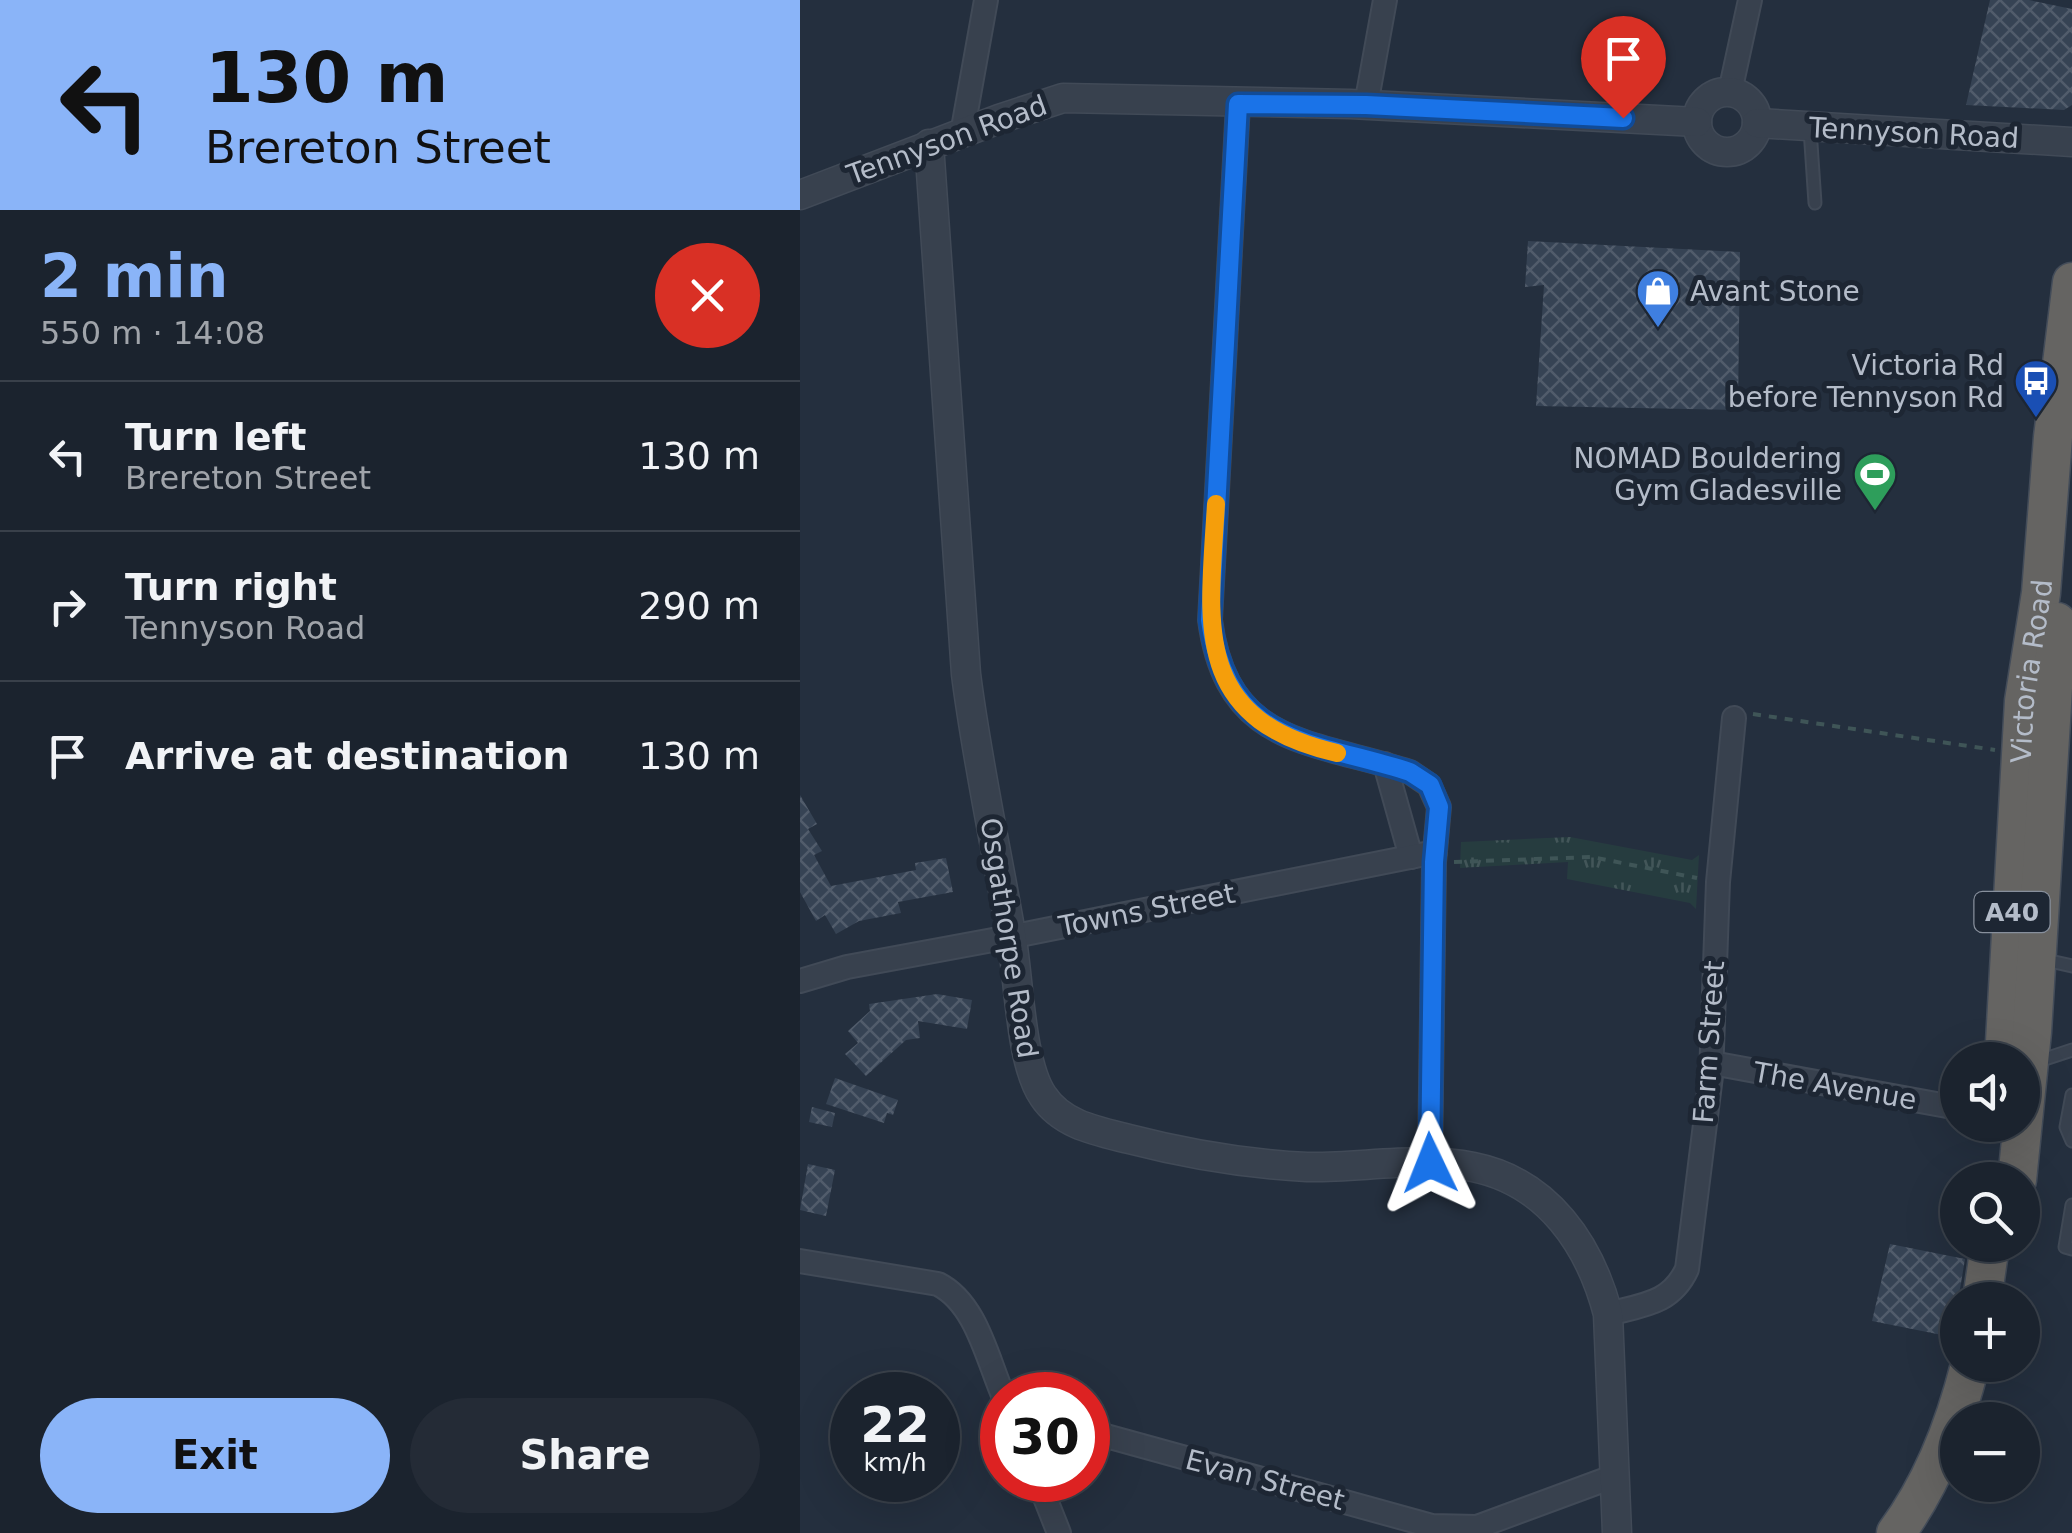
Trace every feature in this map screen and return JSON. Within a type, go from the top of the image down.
[{"type":"highway","name":"Victoria Road","points":[[2017,1042],[2024,701],[2041,594],[2053,437],[2072,282]]},
{"type":"highway","name":"Victoria Road","points":[[2024,1042],[2054,962],[2058,617],[2072,476]]},
{"type":"highway","points":[[1896,1533],[1937,1463],[1965,1382]]},
{"type":"highway","points":[[1918,1533],[1940,1493]]},
{"type":"street","points":[[962,134],[986,0]]},
{"type":"street","points":[[1366,105],[1385,0]]},
{"type":"street","points":[[1730,92],[1750,0]]},
{"type":"street","points":[[1730,92],[1744,98],[1753,108],[1757,124],[1752,140],[1733,152],[1710,148],[1701,138],[1697,122],[1702,105],[1712,96],[1730,92]]},
{"type":"street","name":"Tennyson Road","points":[[800,195],[929,144],[1063,98],[1366,105],[1697,122]]},
{"type":"street","points":[[1238,104],[1212,638],[1217,657],[1236,693],[1269,727],[1306,745],[1385,764],[1422,779],[1436,794],[1439,807],[1426,857],[1430,1163]]},
{"type":"street","name":"Tennyson Road","points":[[1757,124],[2072,142]]},
{"type":"street","name":"Osgathorpe Road","points":[[929,144],[960,622],[973,728],[1012,937],[1030,1067],[1041,1094],[1069,1120],[1087,1128],[1166,1149],[1254,1162],[1352,1167],[1430,1163],[1471,1166],[1528,1190],[1546,1203],[1579,1240],[1608,1314],[1617,1533]]},
{"type":"street","name":"Farm Street","points":[[1608,1314],[1663,1298],[1674,1291],[1687,1269],[1712,1063],[1718,882],[1734,718]]},
{"type":"street","points":[[1385,764],[1426,857]]},
{"type":"street","name":"Towns Street","points":[[800,982],[847,966],[1426,857]]},
{"type":"street","name":"The Avenue","points":[[1712,1063],[1940,1105]]},
{"type":"street","points":[[800,1261],[938,1284],[953,1292],[966,1309],[993,1372]]},
{"type":"street","name":"Evan Street","points":[[1110,1437],[1432,1526],[1477,1527],[1614,1476]]},
{"type":"street","points":[[1047,1502],[1059,1533]]},
{"type":"lane","points":[[1810,129],[1814,204]]},
{"type":"lane","points":[[2040,1057],[2072,1050]]},
{"type":"lane","points":[[2072,1095],[2066,1126],[2072,1141]]},
{"type":"lane","points":[[2072,1206],[2065,1247],[2072,1249]]},
{"type":"path","points":[[1734,718],[1756,713],[2008,752]]},
{"type":"path","points":[[1426,857],[1592,856],[1718,882]]},
{"type":"green space","points":[[1570,837],[1692,860],[1699,855],[1696,909],[1690,903],[1567,879],[1568,862],[1460,868],[1461,842]]},
{"type":"building","points":[[1990,0],[2029,0],[2072,9],[2072,105],[2064,110],[1966,105]]},
{"type":"building","points":[[1528,241],[1740,252],[1738,410],[1536,406],[1544,285],[1525,287]]},
{"type":"building","points":[[800,795],[817,824],[808,829],[822,851],[814,855],[831,886],[916,870],[915,863],[946,858],[953,892],[898,902],[901,913],[859,921],[836,934],[825,915],[816,921],[800,892]]},
{"type":"building","points":[[937,994],[972,1000],[967,1029],[918,1021],[920,1038],[906,1040],[866,1076],[845,1054],[858,1043],[848,1031],[870,1011],[869,1004]]},
{"type":"building","points":[[835,1078],[898,1100],[893,1115],[887,1113],[884,1123],[826,1104]]},
{"type":"building","points":[[812,1107],[835,1113],[832,1127],[809,1122]]},
{"type":"building","points":[[808,1164],[835,1170],[826,1216],[800,1210]]},
{"type":"building","points":[[1890,1244],[1940,1254],[1940,1262],[1964,1262],[1961,1282],[1940,1282],[1940,1335],[1872,1321]]},
{"type":"slow traffic","points":[[1216,504],[1210,620],[1217,657],[1226,678],[1245,706],[1269,727],[1306,745],[1337,753]]},
{"type":"place","name":"Avant Stone","points":[[1658,329]]},
{"type":"place","name":"Victoria Rd before Tennyson Rd","points":[[2036,419]]},
{"type":"place","name":"NOMAD Bouldering Gym Gladesville","points":[[1875,512]]},
{"type":"route","points":[[1430,1163],[1434,862],[1439,807],[1436,794],[1410,772],[1306,745],[1269,727],[1255,716],[1226,678],[1212,638],[1238,104],[1366,105],[1623,118]]}]
